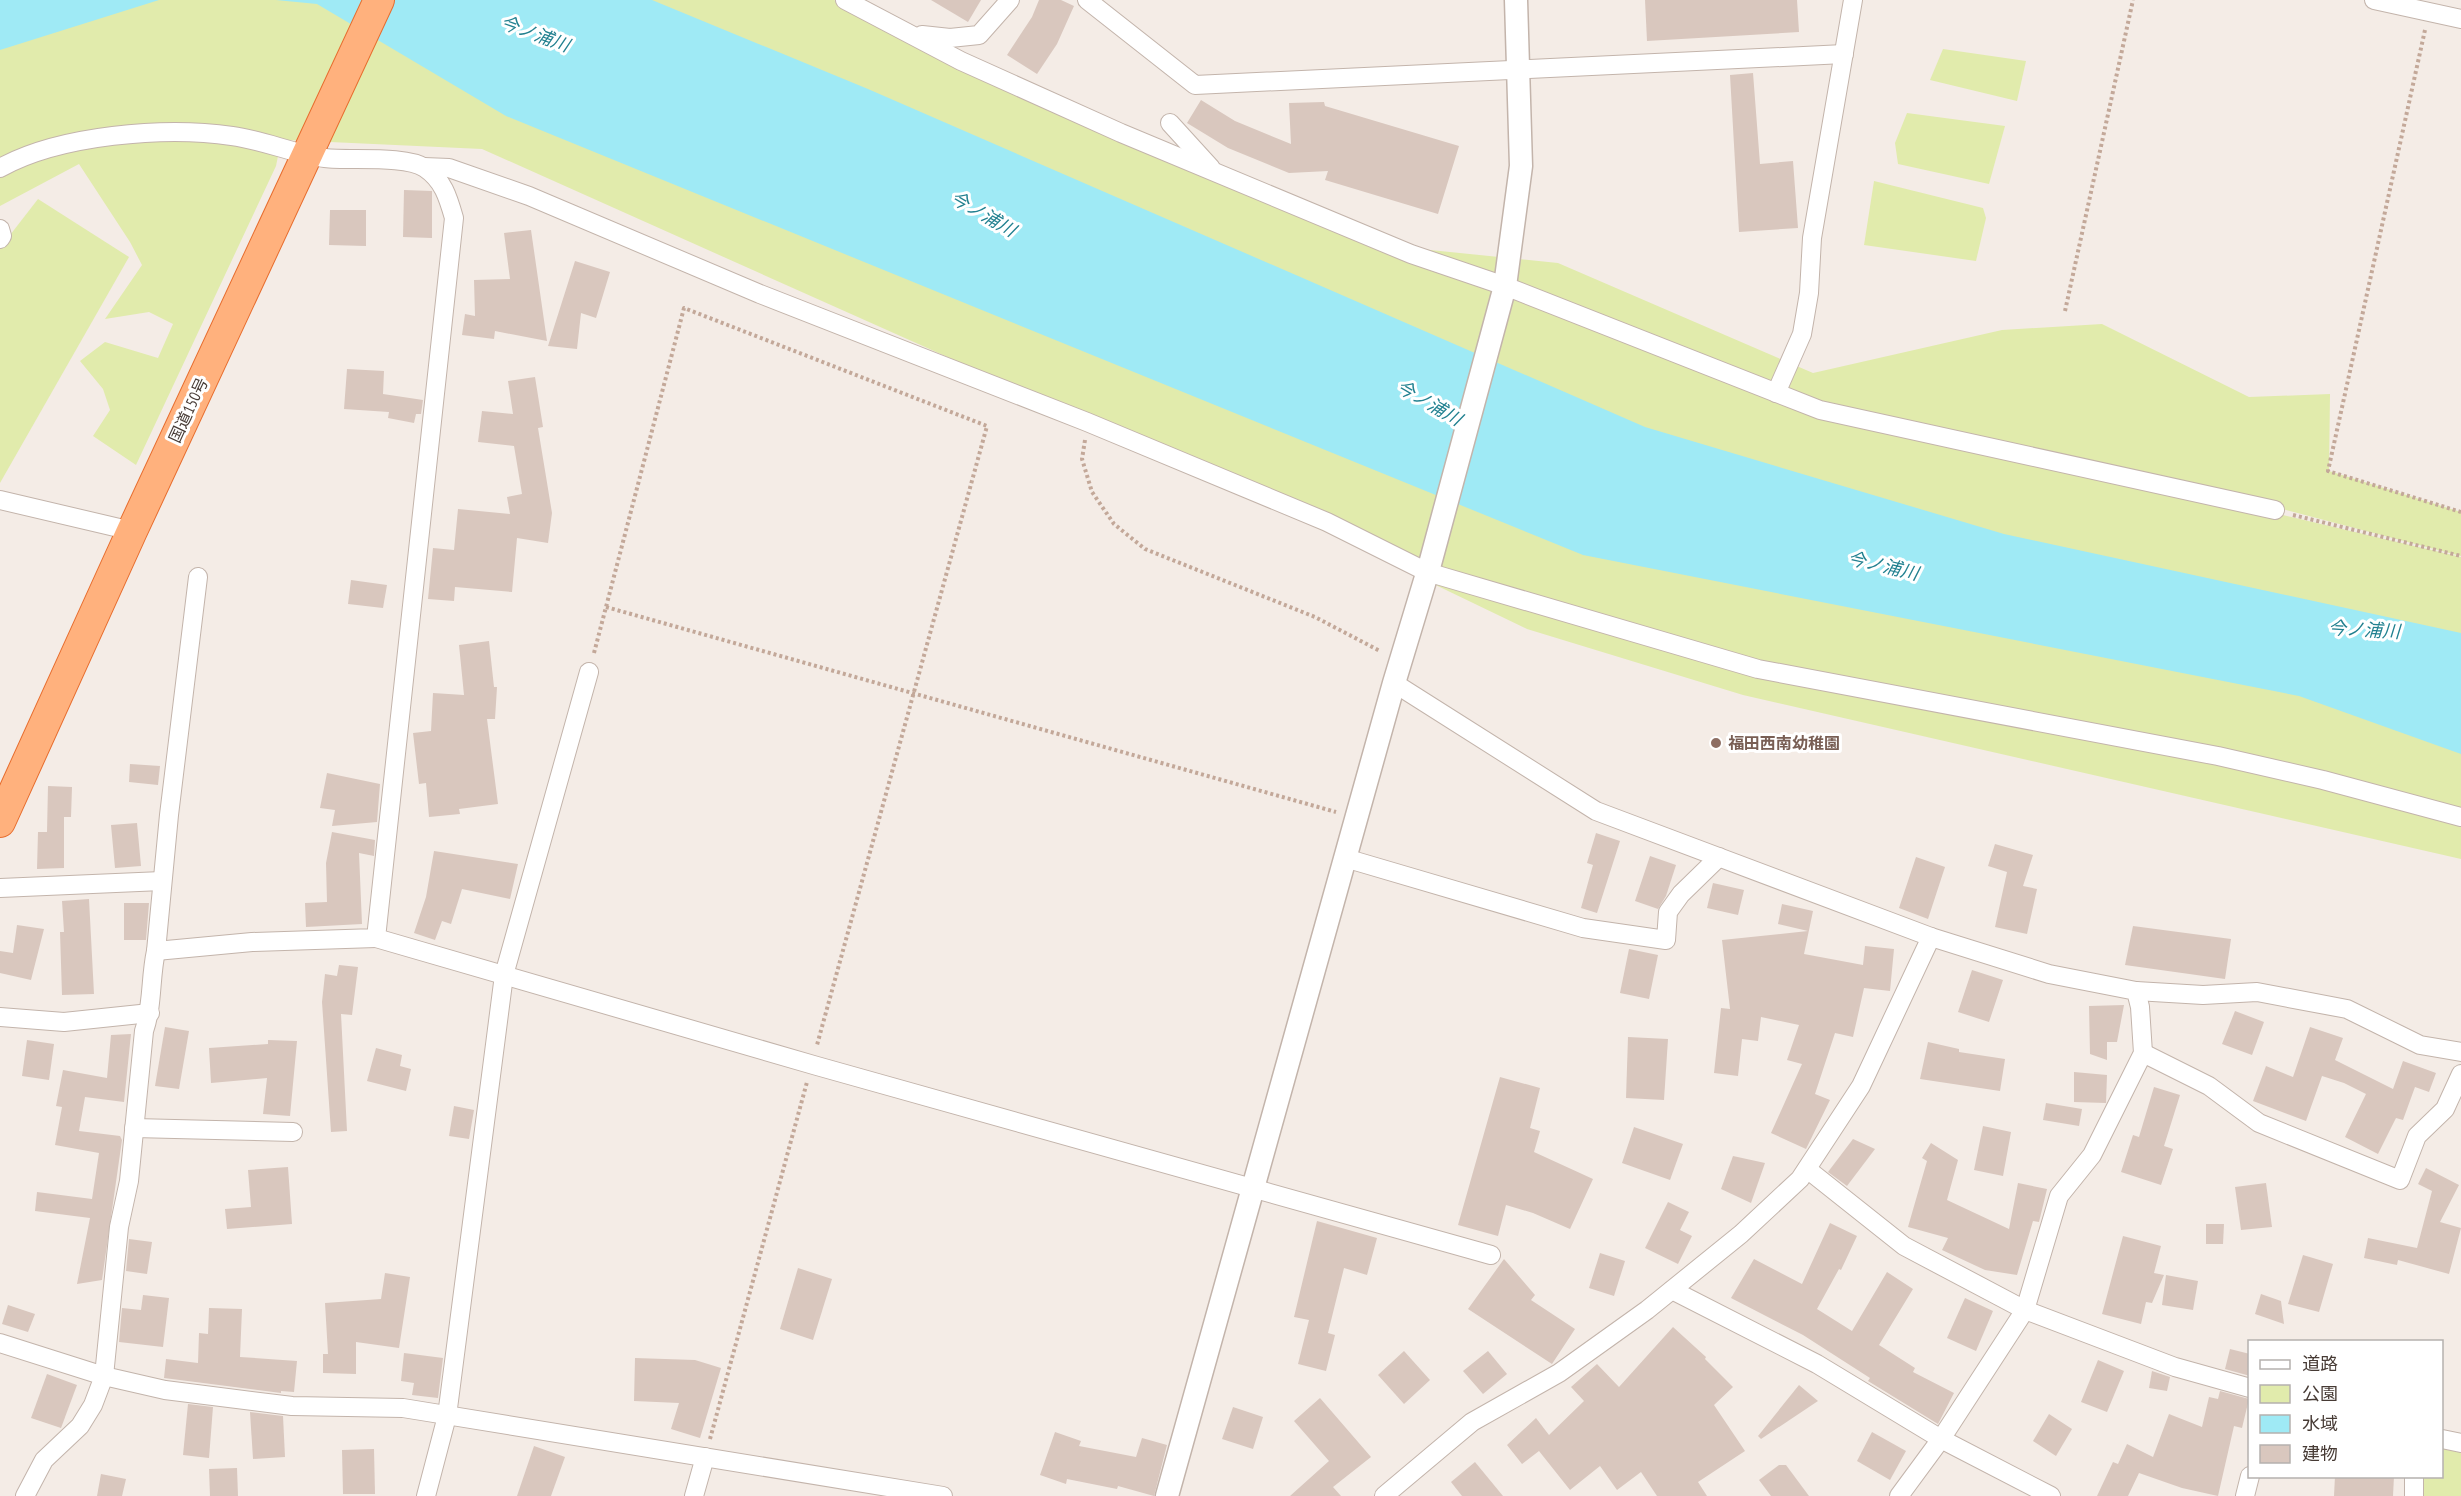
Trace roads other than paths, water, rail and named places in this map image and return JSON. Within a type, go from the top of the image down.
[{"type":"highway","name":"国道150号","points":[[0,822],[132,531],[379,0]]},
{"type":"street","points":[[845,0],[971,66],[1215,172],[1411,254],[1820,410],[2275,510]]},
{"type":"street","points":[[908,33],[950,38],[979,35],[1010,0]]},
{"type":"street","points":[[1088,0],[1195,85],[1844,54]]},
{"type":"street","points":[[1167,1496],[1356,817],[1428,568],[1504,289],[1521,166],[1520,68],[1516,0]]},
{"type":"street","points":[[1776,393],[1802,334],[1809,293],[1812,238],[1853,0]]},
{"type":"street","points":[[2374,0],[2461,19]]},
{"type":"street","points":[[1170,123],[1215,172]]},
{"type":"street","points":[[0,168],[26,154],[116,135],[155,132],[314,140],[324,158],[399,162],[424,167],[448,168],[529,196],[760,294],[1087,422],[1328,522],[1428,568],[1758,669],[2218,756],[2323,780],[2461,817]]},
{"type":"street","points":[[376,938],[454,218],[446,189],[424,167]]},
{"type":"street","points":[[0,229],[2,236],[0,239]]},
{"type":"street","points":[[0,500],[132,531]]},
{"type":"street","points":[[25,1496],[44,1460],[80,1426],[93,1405],[104,1376],[119,1227],[129,1181],[144,1031],[150,1013],[151,971],[156,951],[162,881],[198,577]]},
{"type":"street","points":[[426,1496],[447,1416],[504,975],[589,672]]},
{"type":"street","points":[[1394,683],[1596,811],[1931,937],[2049,974],[2136,991],[2203,995],[2256,992],[2348,1009],[2420,1045],[2461,1052]]},
{"type":"street","points":[[1345,858],[1583,928],[1666,940],[1668,912],[1681,894],[1719,857]]},
{"type":"street","points":[[0,888],[162,881]]},
{"type":"street","points":[[1384,1496],[1472,1422],[1559,1373],[1672,1290],[1741,1234],[1800,1179],[1861,1086],[1931,937]]},
{"type":"street","points":[[156,951],[252,942],[376,938],[812,1065],[1491,1255]]},
{"type":"street","points":[[1899,1496],[1941,1439],[2025,1310],[2059,1196],[2092,1155],[2143,1053],[2140,1007],[2136,991]]},
{"type":"street","points":[[0,1017],[64,1022],[150,1013]]},
{"type":"street","points":[[2143,1053],[2209,1086],[2259,1123],[2400,1180],[2417,1136],[2445,1109],[2461,1074]]},
{"type":"street","points":[[134,1128],[293,1132]]},
{"type":"street","points":[[1807,1169],[1904,1246],[2025,1310],[2175,1367],[2248,1387]]},
{"type":"street","points":[[1672,1290],[1817,1364],[1941,1439],[2051,1496]]},
{"type":"street","points":[[0,1343],[104,1376],[165,1390],[292,1406],[403,1408],[943,1496]]},
{"type":"street","points":[[2443,1439],[2461,1443]]},
{"type":"street","points":[[694,1496],[705,1457]]},
{"type":"street","points":[[2245,1496],[2250,1478]]},
{"type":"street","points":[[2414,1478],[2414,1496]]},
{"type":"water","points":[[0,0],[159,0],[0,50]]},
{"type":"water","name":"今ノ浦川","points":[[276,0],[652,0],[868,89],[1645,427],[2004,534],[2461,633],[2461,754],[2299,696],[1583,555],[506,116],[317,4]]},
{"type":"place","name":"福田西南幼稚園","points":[[1716,743]]}]
